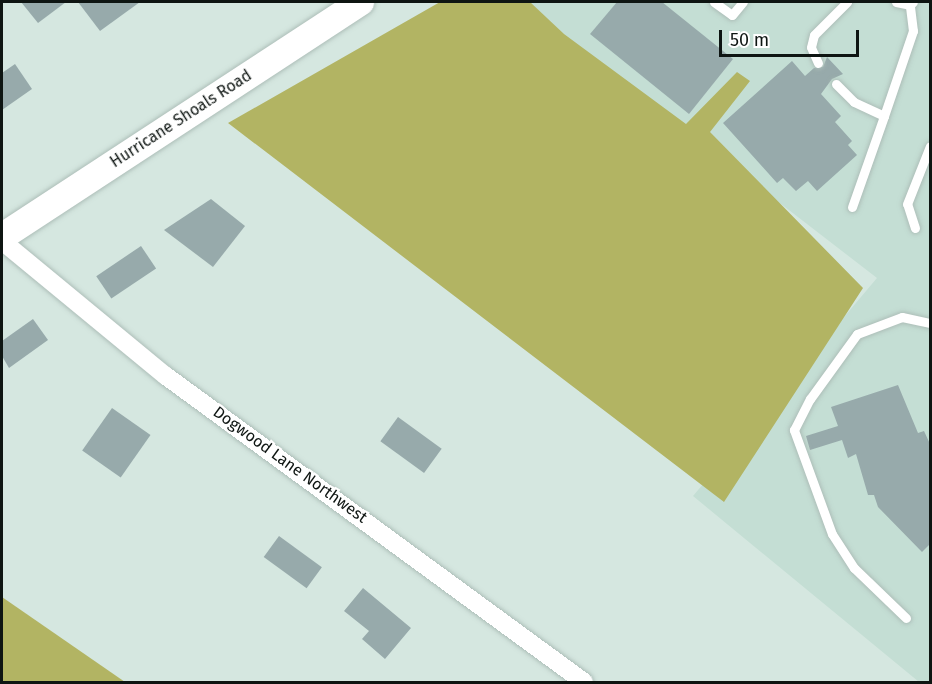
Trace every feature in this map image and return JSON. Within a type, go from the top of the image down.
[{"type":"street","name":"Hurricane Shoals Road","points":[[2,236],[360,2]]},
{"type":"street","name":"Dogwood Lane Northwest","points":[[2,241],[166,376],[584,682]]},
{"type":"lane","points":[[714,2],[732,15],[743,2]]},
{"type":"lane","points":[[818,63],[811,47],[814,35],[848,2]]},
{"type":"lane","points":[[852,207],[913,31],[911,3],[896,2]]},
{"type":"lane","points":[[836,84],[854,102],[884,116]]},
{"type":"lane","points":[[915,228],[907,204],[930,146]]},
{"type":"lane","points":[[906,618],[854,568],[832,534],[794,430],[810,399],[857,334],[902,317],[930,323]]},
{"type":"shaded area","points":[[519,2],[930,2],[930,682],[919,682],[693,496],[877,278]]},
{"type":"green space","points":[[440,2],[530,2],[564,34],[686,124],[737,72],[750,81],[710,132],[863,288],[724,502],[228,123]]},
{"type":"green space","points":[[2,597],[125,682],[2,682]]},
{"type":"building","points":[[21,2],[66,2],[38,23]]},
{"type":"building","points":[[78,2],[140,2],[100,31]]},
{"type":"building","points":[[617,2],[662,2],[733,59],[689,114],[590,34]]},
{"type":"building","points":[[827,57],[843,74],[832,79],[821,94],[841,116],[835,122],[852,141],[848,145],[857,155],[817,191],[808,181],[796,191],[783,178],[777,183],[723,123],[792,61],[805,76],[814,68],[823,67]]},
{"type":"building","points":[[15,64],[32,89],[2,110],[2,73]]},
{"type":"building","points":[[211,199],[245,226],[213,267],[164,230]]},
{"type":"building","points":[[141,246],[156,268],[111,299],[96,276]]},
{"type":"building","points":[[33,319],[48,340],[9,368],[2,356],[2,341]]},
{"type":"building","points":[[898,385],[918,433],[924,431],[930,444],[930,544],[922,552],[878,507],[874,495],[868,495],[856,454],[848,458],[842,440],[810,450],[806,436],[838,426],[831,407]]},
{"type":"building","points":[[112,408],[151,435],[121,478],[82,451]]},
{"type":"building","points":[[398,417],[442,449],[424,473],[380,441]]},
{"type":"building","points":[[279,536],[322,567],[307,588],[264,557]]},
{"type":"building","points":[[363,588],[411,628],[385,659],[362,639],[369,631],[344,611]]}]
